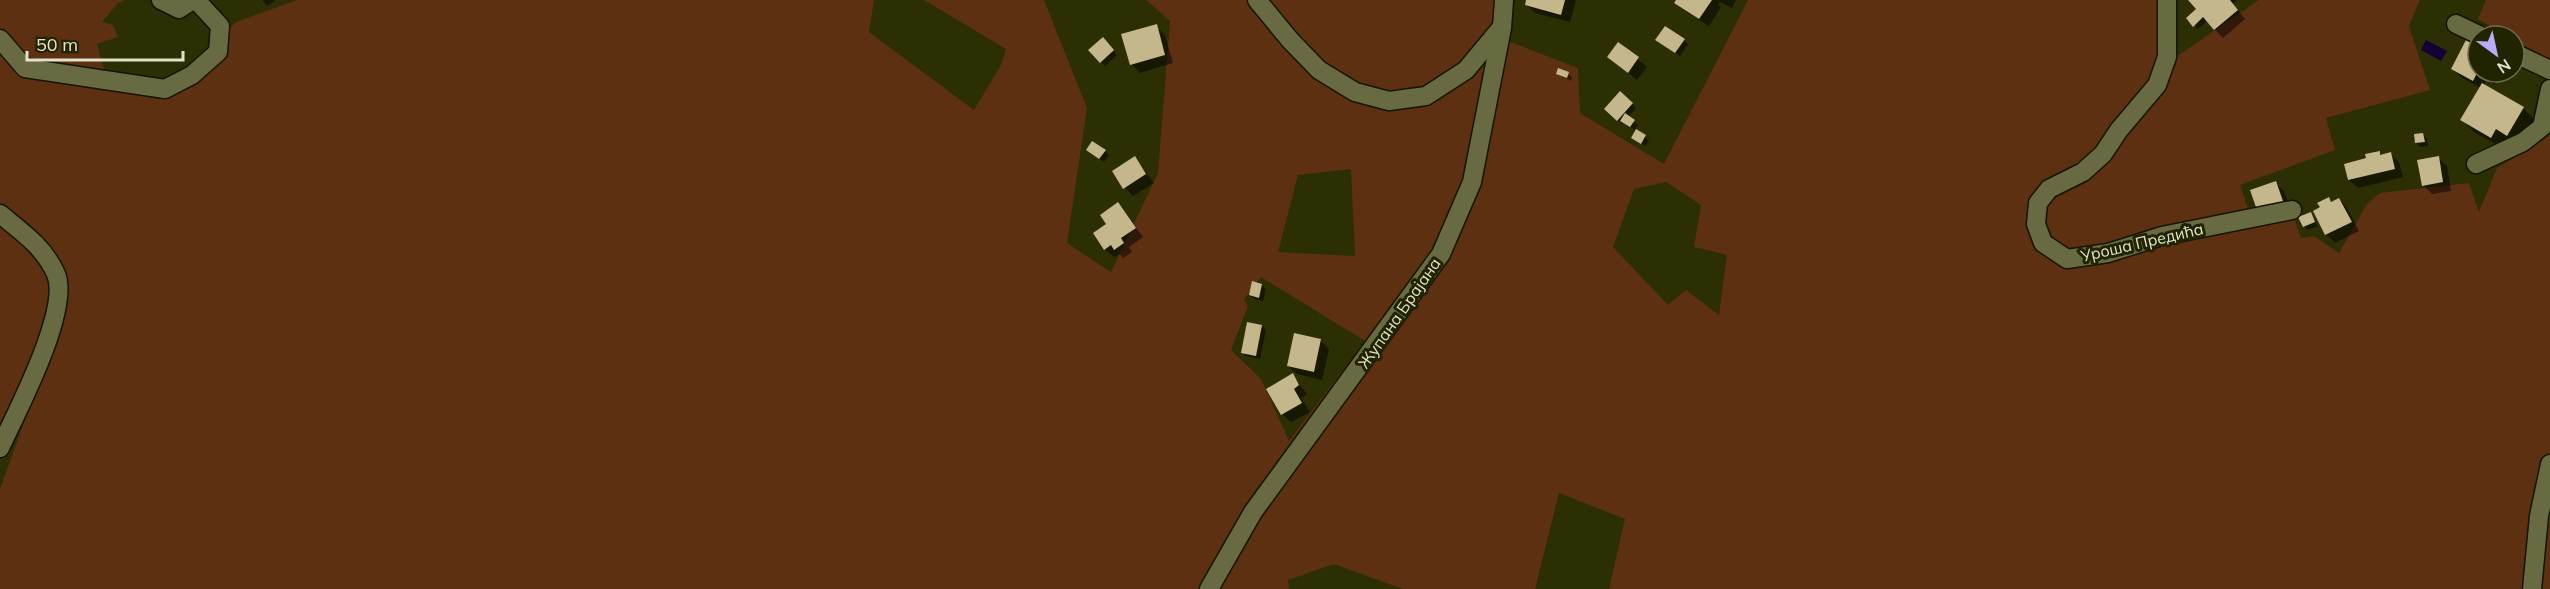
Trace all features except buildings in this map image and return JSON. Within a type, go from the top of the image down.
[{"type":"street","points":[[0,39],[25,68],[165,89],[192,75],[218,52],[220,26],[195,0],[179,9],[161,0]]},
{"type":"street","points":[[1257,0],[1290,40],[1319,70],[1355,92],[1389,101],[1426,96],[1466,70],[1502,28]]},
{"type":"street","name":"Жупана Брајана","points":[[1209,589],[1253,512],[1441,254],[1472,182],[1502,28],[1504,0]]},
{"type":"street","name":"Уроша Предића","points":[[2168,0],[2168,57],[2157,85],[2103,154],[2084,172],[2049,189],[2038,203],[2036,224],[2043,243],[2067,259],[2108,253],[2162,236],[2292,210]]},
{"type":"street","points":[[2456,24],[2466,29]]},
{"type":"street","points":[[2526,58],[2550,70]]},
{"type":"street","points":[[2476,164],[2523,142],[2542,127],[2550,89]]},
{"type":"street","points":[[0,214],[41,248],[57,277],[57,310],[43,356],[0,448]]},
{"type":"street","points":[[2532,589],[2539,516],[2550,464]]},
{"type":"shaded area","points":[[0,0],[125,0],[118,3],[102,22],[113,25],[118,37],[97,44],[104,70],[159,98],[236,22],[297,0],[874,0],[869,32],[974,110],[1001,65],[1006,49],[924,0],[1044,0],[1087,108],[1067,243],[1111,272],[1158,173],[1170,21],[1146,0],[1505,0],[1510,42],[1578,68],[1580,113],[1664,164],[1748,0],[2163,0],[2173,59],[2259,0],[2420,0],[2409,26],[2430,90],[2326,118],[2335,150],[2240,185],[2249,212],[2294,218],[2301,238],[2314,236],[2339,253],[2367,204],[2380,193],[2469,183],[2479,212],[2497,168],[2545,139],[2550,126],[2550,589],[1609,589],[1625,519],[1559,493],[1535,589],[1403,589],[1334,564],[1288,580],[1289,589],[0,589],[0,489],[52,345],[0,433]],"holes":[[[1351,169],[1355,256],[1278,252],[1298,175]],[[1666,182],[1701,205],[1694,247],[1727,255],[1719,315],[1686,290],[1668,305],[1613,247],[1634,189]],[[1261,277],[1365,341],[1289,441],[1261,379],[1231,350],[1248,306],[1244,299]]]},
{"type":"shaded area","points":[[2486,0],[2550,0],[2550,61],[2526,47],[2526,24],[2487,24],[2478,19]]},
{"type":"shaded area","points":[[2426,40],[2447,51],[2441,61],[2421,50]]}]
